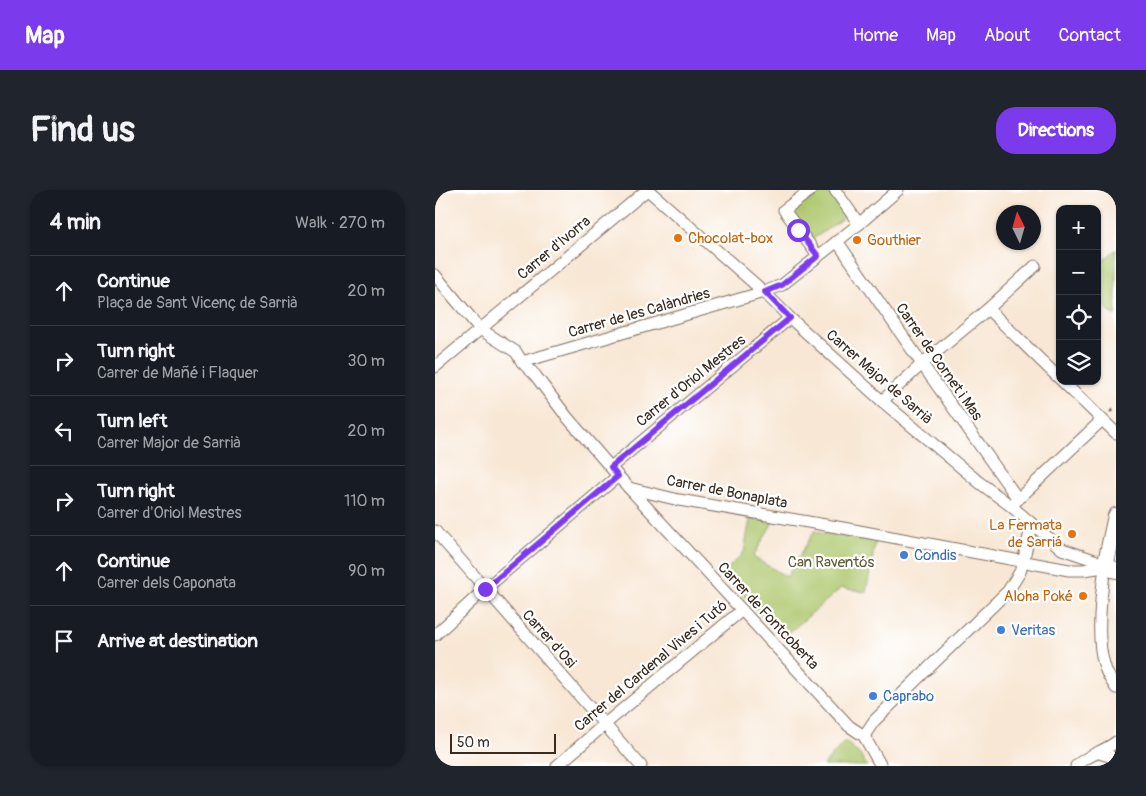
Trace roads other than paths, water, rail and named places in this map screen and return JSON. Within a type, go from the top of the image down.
[{"type":"street","name":"Carrer Major de Sarrià","points":[[647,190],[765,292],[790,318],[882,401],[980,483],[1014,502],[1032,524],[1062,549],[1094,560],[1110,568]]},
{"type":"street","name":"Carrer d'Ivorra","points":[[435,366],[647,190]]},
{"type":"street","points":[[835,190],[859,224]]},
{"type":"street","name":"Carrer de les Calàndries","points":[[522,362],[765,292],[782,285],[859,224],[898,190]]},
{"type":"street","points":[[807,191],[784,210],[818,256]]},
{"type":"street","name":"Carrer de Cornet i Mas","points":[[837,241],[988,457],[1014,502]]},
{"type":"street","points":[[882,401],[1035,266]]},
{"type":"street","points":[[435,275],[480,328],[516,352],[567,417],[629,488]]},
{"type":"street","points":[[988,309],[1056,375]]},
{"type":"street","name":"Carrer d'Oriol Mestres","points":[[435,635],[614,471],[790,318]]},
{"type":"street","points":[[1066,385],[1116,433]]},
{"type":"street","points":[[1014,502],[1102,420]]},
{"type":"street","name":"Carrer de Bonaplata","points":[[629,488],[679,500],[1069,570],[1110,568]]},
{"type":"street","name":"Carrer de Fontcoberta","points":[[629,488],[849,726],[864,736],[881,766]]},
{"type":"street","points":[[1116,516],[1110,568],[1102,591],[1101,646],[1104,665],[1116,688]]},
{"type":"street","points":[[864,736],[874,720],[1008,591],[1017,578],[1023,562],[1032,524]]},
{"type":"street","name":"Carrer d'Osi","points":[[435,531],[641,766]]},
{"type":"street","name":"Carrer del Cardenal Vives i Tutó","points":[[557,766],[743,610]]},
{"type":"street","points":[[1076,766],[1087,757],[1099,753],[1116,742]]},
{"type":"street","points":[[1099,753],[1116,758]]},
{"type":"place","name":"Chocolat-box","points":[[678,238]]},
{"type":"place","name":"Gouthier","points":[[857,240]]},
{"type":"place","name":"La Fermata de Sarriá","points":[[1072,534]]},
{"type":"place","name":"Condis","points":[[904,555]]},
{"type":"place","name":"Aloha Poké","points":[[1083,596]]},
{"type":"place","name":"Veritas","points":[[1001,630]]},
{"type":"place","name":"Caprabo","points":[[873,696]]},
{"type":"park label","name":"Can Raventós","points":[[831,562]]}]
